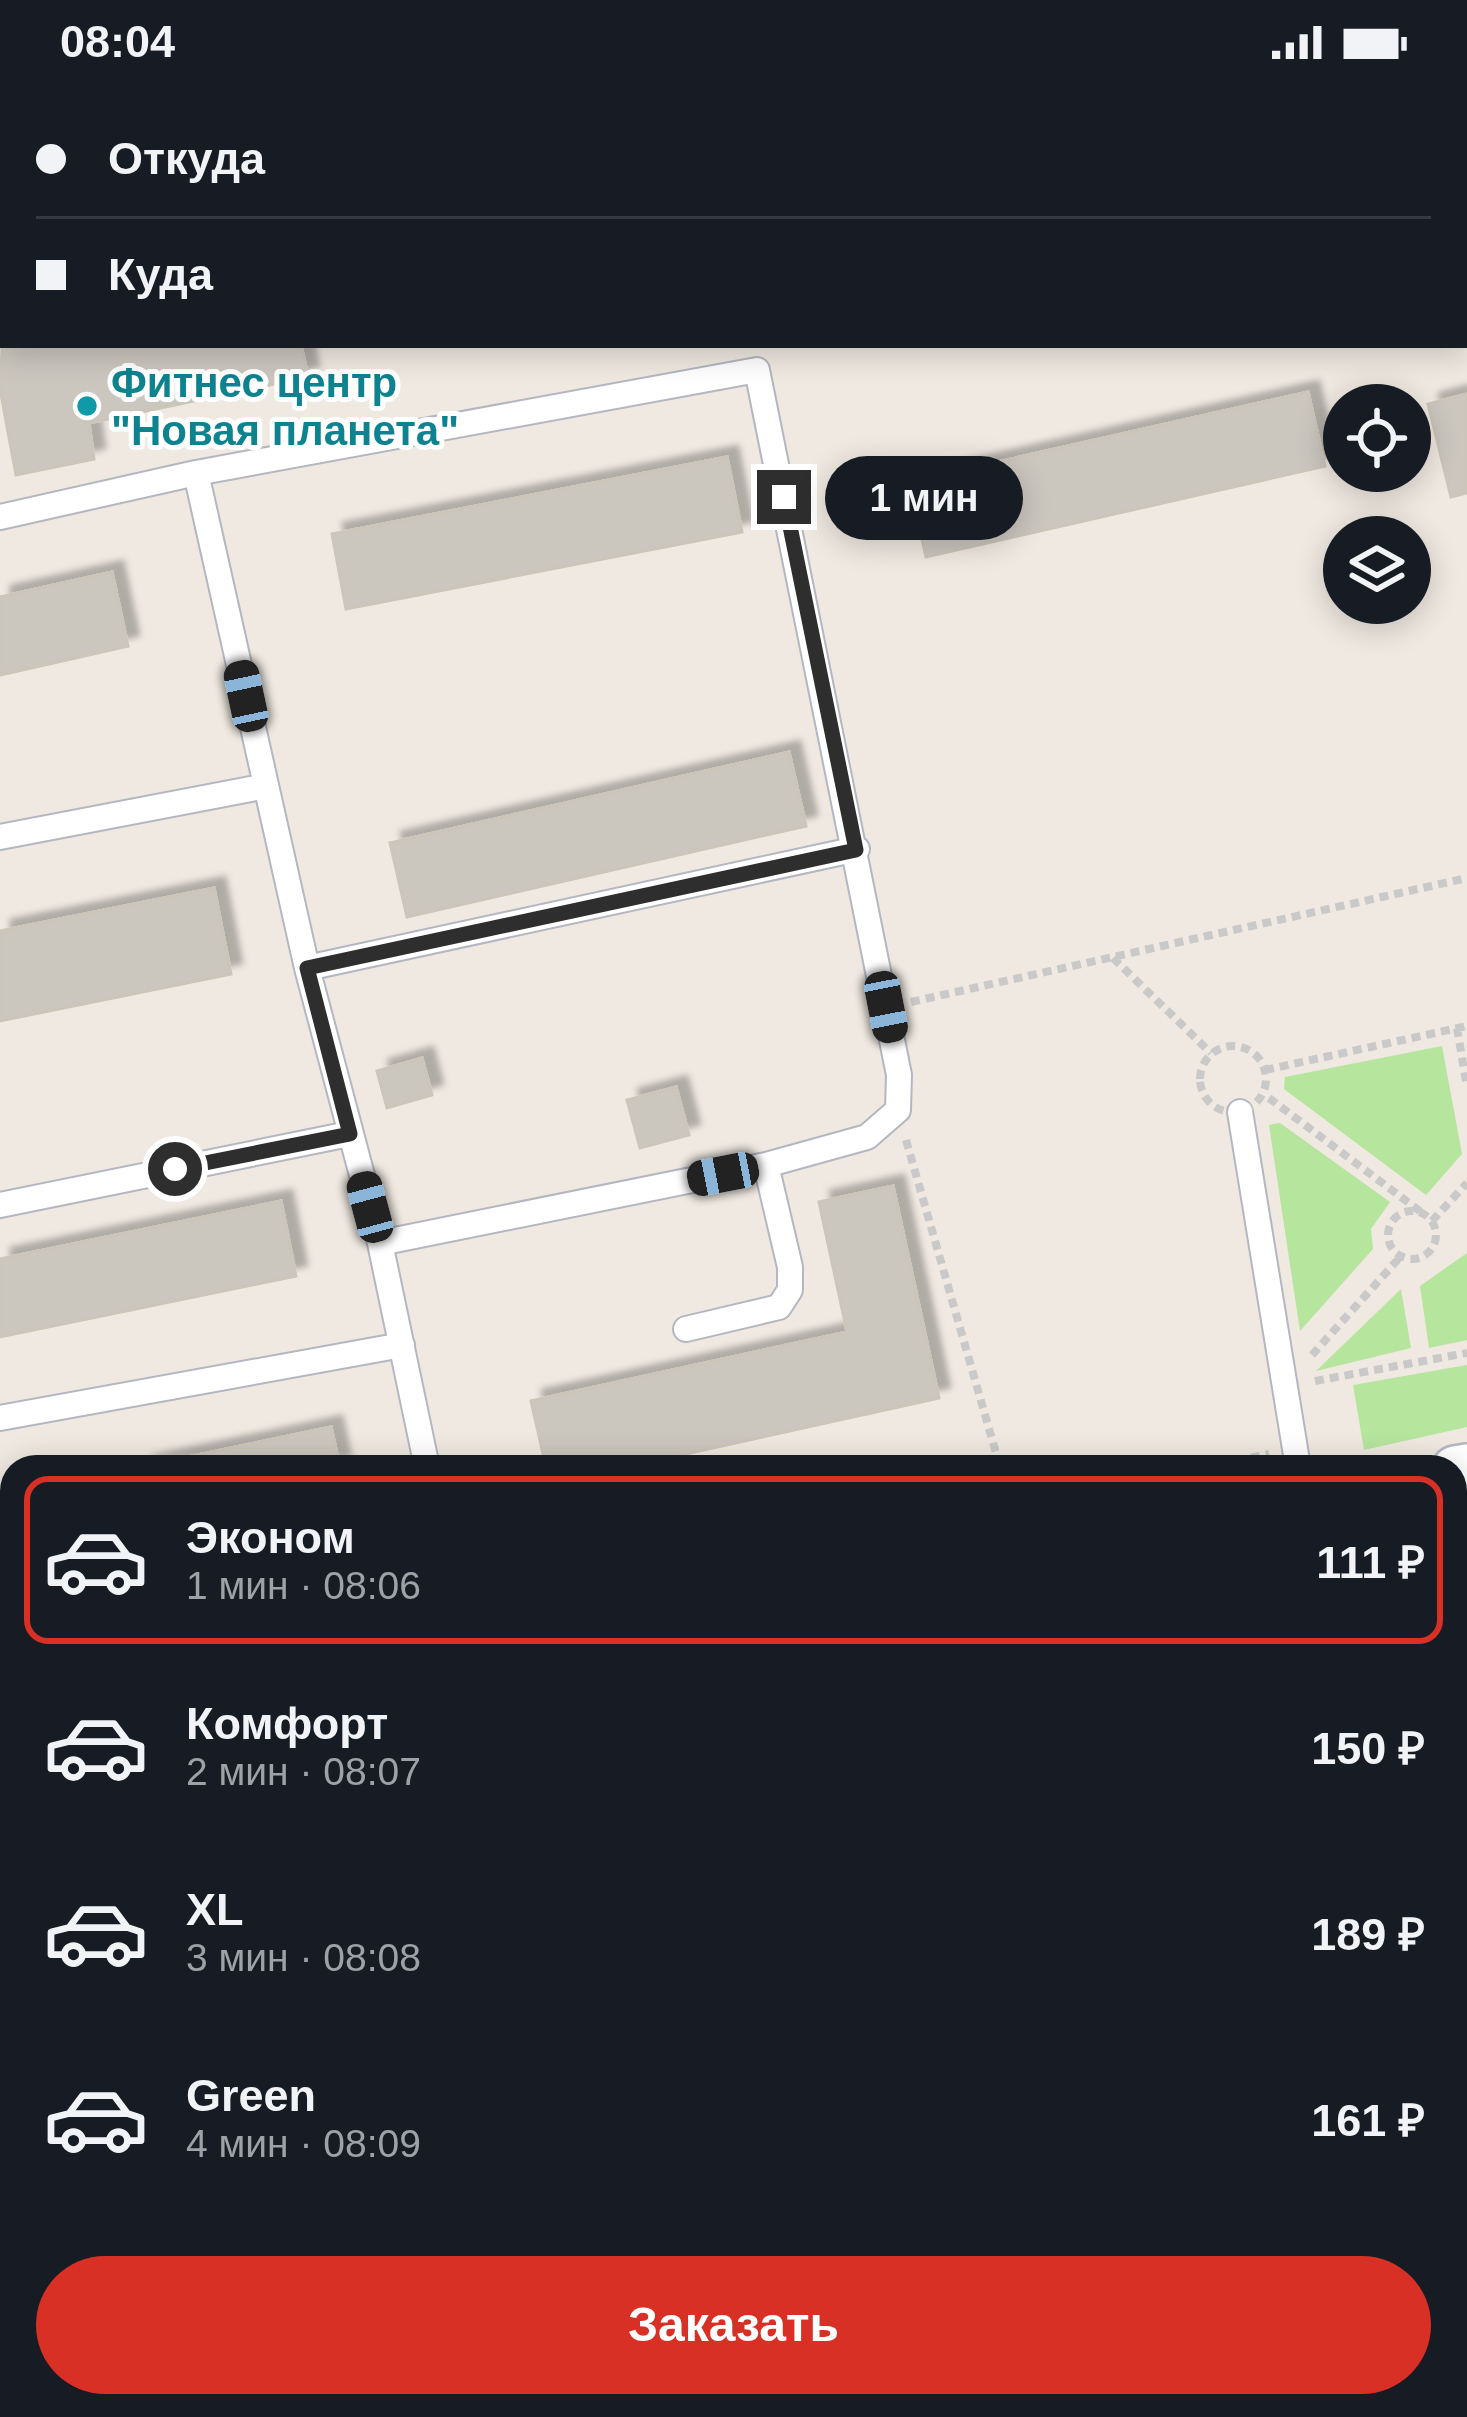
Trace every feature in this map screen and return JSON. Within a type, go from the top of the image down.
[{"type":"lane","points":[[0,517],[754,358],[856,850],[899,1075],[898,1110],[867,1137],[766,1165],[380,1243]]},
{"type":"lane","points":[[196,473],[307,968],[380,1243],[425,1455]]},
{"type":"lane","points":[[0,837],[266,786]]},
{"type":"lane","points":[[307,968],[856,850]]},
{"type":"lane","points":[[1240,1112],[1295,1455]]},
{"type":"lane","points":[[0,1204],[350,1134]]},
{"type":"lane","points":[[686,1329],[779,1307],[790,1290],[790,1268],[766,1165]]},
{"type":"lane","points":[[0,1418],[402,1345]]},
{"type":"path","points":[[886,1007],[1467,878]]},
{"type":"path","points":[[1113,957],[1211,1054]]},
{"type":"path","points":[[1265,1070],[1462,1027],[1467,1087]]},
{"type":"path","points":[[1263,1094],[1421,1212],[1432,1221],[1436,1237],[1431,1251],[1417,1259],[1401,1256],[1388,1237],[1392,1221],[1405,1212],[1421,1212]]},
{"type":"path","points":[[898,1110],[997,1455]]},
{"type":"path","points":[[1432,1221],[1467,1183]]},
{"type":"path","points":[[1282,1388],[1401,1256]]},
{"type":"path","points":[[1282,1388],[1467,1353]]},
{"type":"green space","points":[[1442,1046],[1462,1154],[1426,1195],[1284,1089],[1285,1077]]},
{"type":"green space","points":[[1280,1123],[1390,1202],[1371,1229],[1373,1249],[1300,1331],[1269,1125]]},
{"type":"green space","points":[[1467,1253],[1467,1340],[1429,1348],[1420,1286]]},
{"type":"green space","points":[[1401,1289],[1411,1348],[1316,1371]]},
{"type":"green space","points":[[1467,1365],[1467,1427],[1364,1450],[1353,1385]]},
{"type":"building","name":"Фитнес центр \"Новая планета\"","points":[[2,348],[302,348],[308,377],[89,423],[94,459],[16,475],[0,389]]},
{"type":"building","points":[[1308,392],[1323,457],[1323,466],[926,557],[909,482]]},
{"type":"building","points":[[1467,394],[1467,493],[1451,497],[1431,403]]},
{"type":"building","points":[[727,457],[742,532],[346,609],[332,534]]},
{"type":"building","points":[[112,572],[128,646],[0,675],[0,597]]},
{"type":"building","points":[[789,752],[806,826],[407,917],[390,843]]},
{"type":"building","points":[[214,888],[231,974],[0,1021],[0,931]]},
{"type":"building","points":[[422,1058],[432,1095],[387,1108],[377,1071]]},
{"type":"building","points":[[676,1087],[689,1135],[640,1148],[627,1100]]},
{"type":"building","points":[[893,1186],[939,1398],[681,1455],[543,1455],[531,1401],[847,1332],[819,1202]]},
{"type":"building","points":[[281,1201],[296,1276],[0,1337],[0,1259]]},
{"type":"building","points":[[331,1427],[337,1455],[198,1455]]},
{"type":"place","name":"Фитнес центр \"Новая планета\"","points":[[87,406]]},
{"type":"route","points":[[175,1169],[350,1134],[307,968],[856,850],[784,497]]}]
